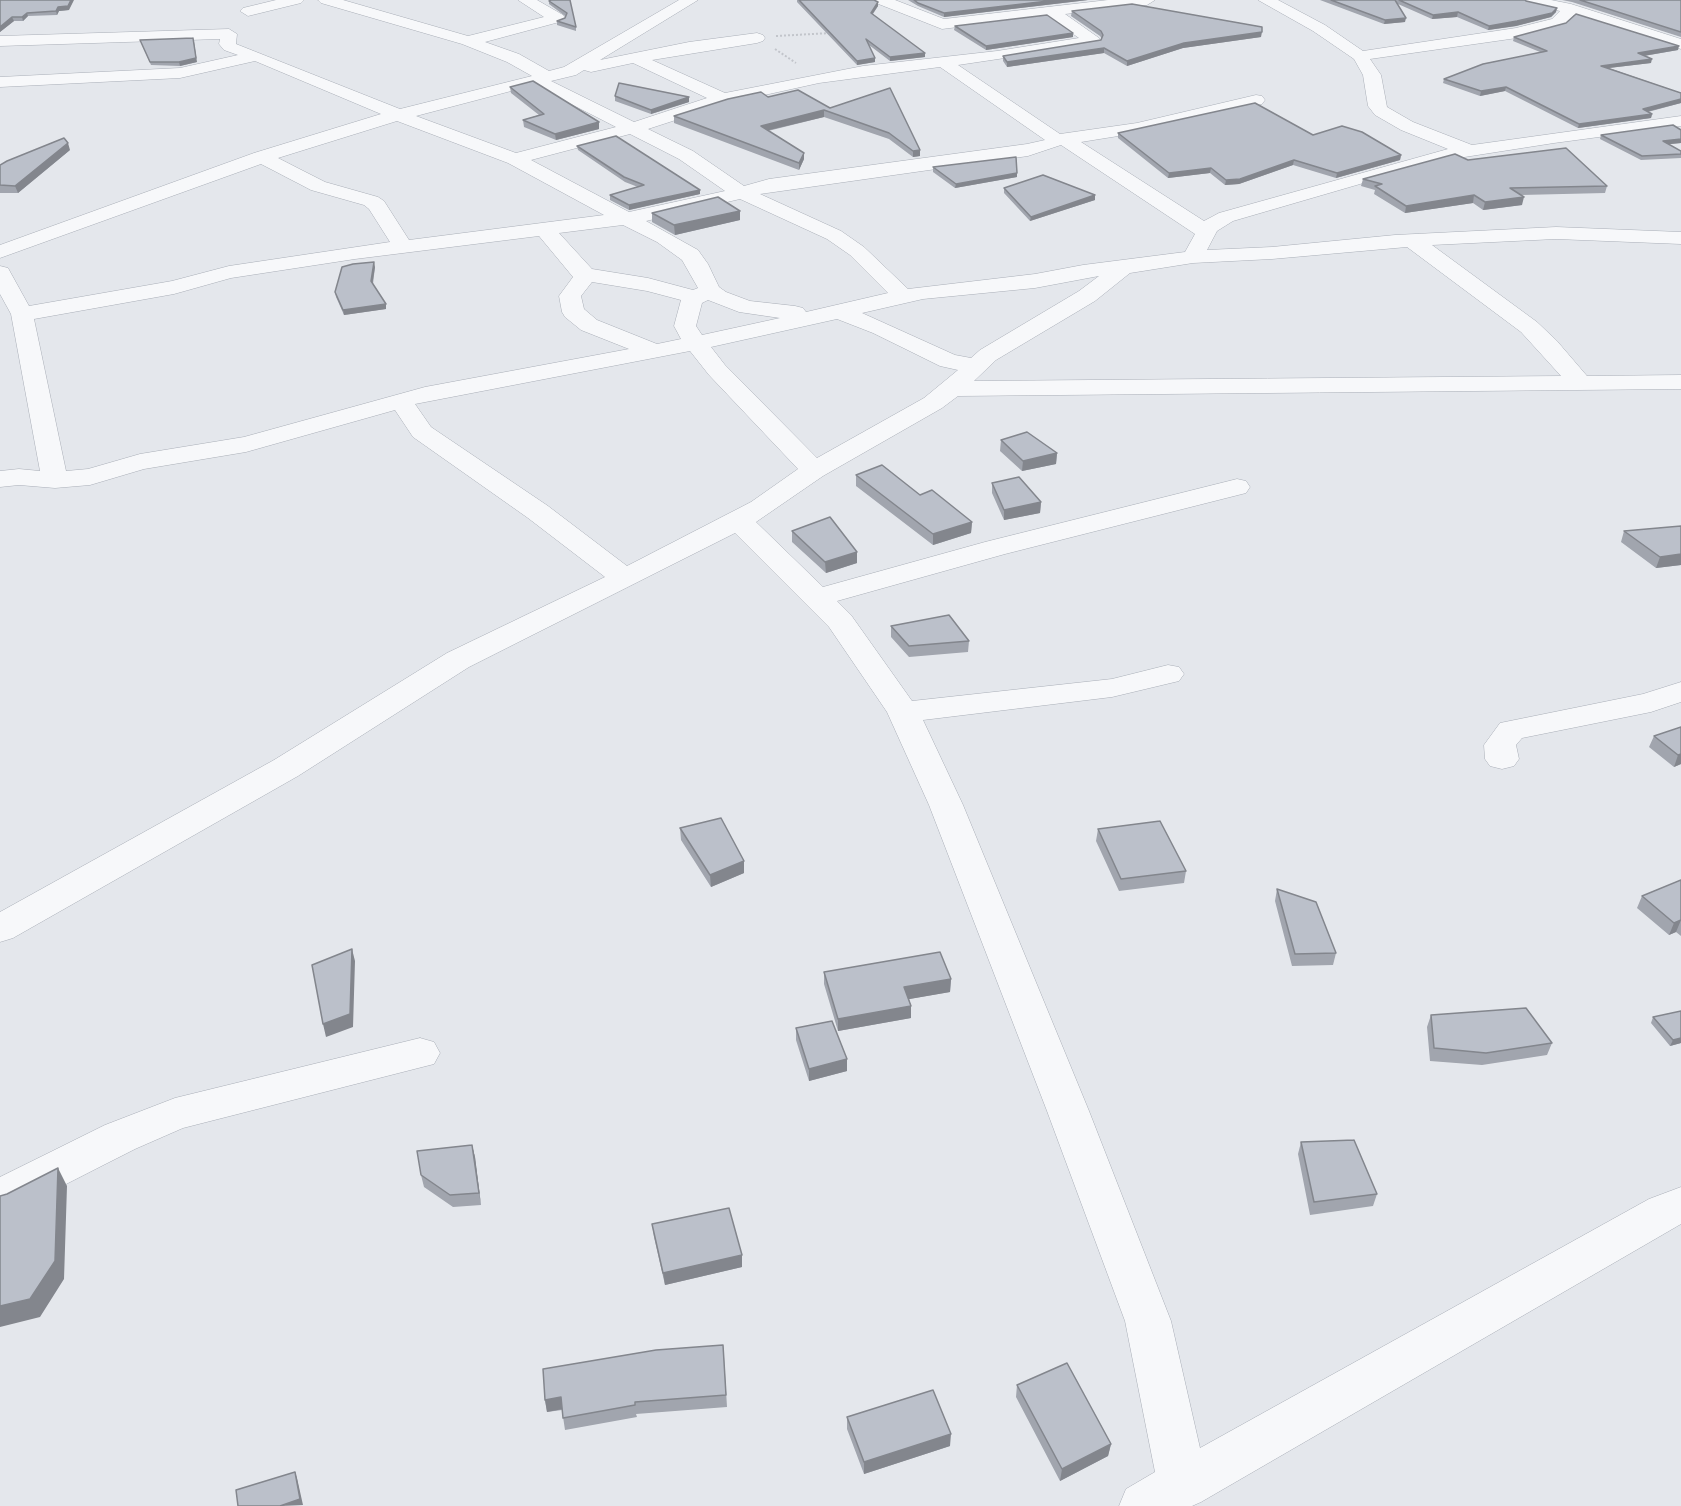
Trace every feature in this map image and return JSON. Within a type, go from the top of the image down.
[{"type":"street","points":[[296,0],[250,5],[229,34],[226,44],[398,115],[515,159],[664,238],[690,255],[697,264],[703,294]]},
{"type":"street","points":[[326,0],[468,41],[513,58],[541,79],[686,155],[740,192],[849,244],[903,296]]},
{"type":"street","points":[[468,41],[557,18],[526,0]]},
{"type":"street","points":[[570,70],[690,0]]},
{"type":"street","points":[[882,0],[942,24],[1051,7],[1148,0]]},
{"type":"street","points":[[1266,0],[1319,28],[1360,56],[1372,75],[1377,106],[1381,111],[1407,126],[1466,149]]},
{"type":"street","points":[[1536,1],[1571,9],[1681,44]]},
{"type":"street","points":[[515,159],[633,128],[723,99],[819,78],[1093,41],[1051,7]]},
{"type":"street","points":[[1360,56],[1517,33],[1558,22],[1571,9]]},
{"type":"street","points":[[0,41],[229,34]]},
{"type":"street","points":[[0,252],[261,157],[398,115],[570,70],[689,46],[757,38]]},
{"type":"street","points":[[0,82],[180,73],[257,56]]},
{"type":"street","points":[[635,58],[723,99]]},
{"type":"street","points":[[942,62],[966,80],[1061,140],[1210,227],[1272,253]]},
{"type":"street","points":[[21,314],[174,287],[229,272],[625,219],[804,179],[1041,148],[1061,140],[1175,120],[1256,100]]},
{"type":"street","points":[[1193,257],[1210,227],[1437,156],[1466,149],[1681,121]]},
{"type":"street","points":[[261,157],[318,186],[371,201],[376,205],[403,247]]},
{"type":"street","points":[[545,230],[580,272],[586,275],[703,294],[747,307],[828,313],[881,328],[948,361],[975,366]]},
{"type":"street","points":[[0,479],[19,477],[55,480],[90,477],[140,462],[246,444],[400,400],[510,381],[947,288],[1035,280],[1083,271],[1123,268],[1193,257],[1413,241],[1578,233],[1681,238]]},
{"type":"street","points":[[1413,241],[1530,327],[1581,384]]},
{"type":"street","points":[[0,929],[286,768],[458,660],[761,508],[814,470],[952,389],[988,355],[1087,296],[1123,268]]},
{"type":"street","points":[[0,273],[21,314],[55,480]]},
{"type":"street","points":[[586,275],[570,296],[573,312],[589,325],[651,350]]},
{"type":"street","points":[[703,294],[691,301],[685,326],[695,342],[739,394],[814,470]]},
{"type":"street","points":[[952,389],[1681,382]]},
{"type":"street","points":[[400,400],[422,432],[538,512],[624,578]]},
{"type":"street","points":[[817,598],[995,548],[1237,487]]},
{"type":"street","points":[[738,520],[840,621],[903,712],[946,805],[1068,1111],[1148,1322],[1164,1496],[1681,1205]]},
{"type":"street","points":[[903,712],[1112,687],[1168,674]]},
{"type":"street","points":[[1502,759],[1500,745],[1511,730],[1651,702],[1681,691]]},
{"type":"street","points":[[0,1197],[120,1137],[175,1114],[420,1053]]},
{"type":"path","points":[[757,38],[841,33]]},
{"type":"path","points":[[757,38],[819,78]]},
{"type":"building","points":[[0,0],[71,0],[68,6],[58,7],[56,11],[27,13],[22,17],[12,17],[0,27]]},
{"type":"building","points":[[570,0],[576,27],[557,21],[565,18],[567,13],[549,1]]},
{"type":"building","points":[[799,0],[874,0],[878,2],[871,13],[925,53],[890,57],[866,39],[875,58],[857,61]]},
{"type":"building","points":[[914,0],[1057,0],[944,13]]},
{"type":"building","points":[[1331,0],[1395,0],[1406,18],[1385,20]]},
{"type":"building","points":[[1399,0],[1525,0],[1557,8],[1552,13],[1489,26],[1458,12],[1433,15]]},
{"type":"building","points":[[1580,0],[1681,0],[1681,32]]},
{"type":"building","points":[[1132,4],[1262,27],[1262,32],[1184,43],[1127,61],[1104,48],[1007,62],[1003,56],[1101,40],[1103,35],[1101,31],[1072,11]]},
{"type":"building","points":[[1576,14],[1679,46],[1638,53],[1652,59],[1601,66],[1681,93],[1681,99],[1643,109],[1652,114],[1579,124],[1506,87],[1481,91],[1444,79],[1483,64],[1547,51],[1514,37],[1566,23]]},
{"type":"building","points":[[1047,15],[1073,33],[986,46],[955,26]]},
{"type":"building","points":[[193,38],[196,58],[179,62],[150,62],[140,40]]},
{"type":"building","points":[[533,81],[599,122],[555,134],[523,120],[544,114],[510,87]]},
{"type":"building","points":[[619,83],[689,97],[651,110],[615,96]]},
{"type":"building","points":[[890,88],[920,150],[913,151],[889,133],[824,110],[761,126],[804,153],[799,163],[674,116],[728,99],[761,92],[768,97],[798,90],[830,108]]},
{"type":"building","points":[[1255,103],[1313,135],[1342,126],[1362,132],[1401,155],[1337,173],[1294,160],[1240,179],[1226,180],[1211,168],[1169,173],[1118,133]]},
{"type":"building","points":[[1673,125],[1681,130],[1681,139],[1663,141],[1681,151],[1681,154],[1642,156],[1601,135]]},
{"type":"building","points":[[616,136],[700,190],[629,205],[610,195],[644,185],[624,177],[577,146]]},
{"type":"building","points":[[64,138],[68,143],[15,186],[0,185],[0,165]]},
{"type":"building","points":[[1566,148],[1607,186],[1510,188],[1524,197],[1485,202],[1474,195],[1406,206],[1375,186],[1382,184],[1363,179],[1455,154],[1468,160]]},
{"type":"building","points":[[1016,157],[1017,173],[956,184],[933,167]]},
{"type":"building","points":[[1043,175],[1095,195],[1031,217],[1004,188]]},
{"type":"building","points":[[718,197],[740,211],[674,225],[652,213]]},
{"type":"building","points":[[374,262],[371,281],[386,304],[343,310],[335,292],[342,267]]},
{"type":"building","points":[[1027,432],[1057,453],[1023,461],[1001,440]]},
{"type":"building","points":[[882,465],[920,495],[932,490],[972,522],[933,534],[856,475]]},
{"type":"building","points":[[1019,477],[1041,502],[1004,510],[992,483]]},
{"type":"building","points":[[830,517],[857,552],[825,562],[792,531]]},
{"type":"building","points":[[1681,526],[1681,554],[1660,557],[1624,531]]},
{"type":"building","points":[[949,615],[969,641],[909,646],[891,626]]},
{"type":"building","points":[[1681,727],[1681,754],[1678,755],[1654,736]]},
{"type":"building","points":[[721,818],[744,861],[710,875],[680,828]]},
{"type":"building","points":[[1160,821],[1186,871],[1121,879],[1098,829]]},
{"type":"building","points":[[1681,880],[1681,920],[1674,923],[1642,896]]},
{"type":"building","points":[[1277,889],[1316,902],[1336,953],[1295,954]]},
{"type":"building","points":[[352,949],[350,1014],[323,1024],[312,965]]},
{"type":"building","points":[[940,952],[951,979],[904,987],[911,1006],[838,1019],[824,972]]},
{"type":"building","points":[[1526,1008],[1552,1043],[1486,1053],[1434,1048],[1431,1015]]},
{"type":"building","points":[[1681,1011],[1681,1038],[1673,1040],[1653,1017]]},
{"type":"building","points":[[832,1021],[847,1059],[809,1069],[796,1028]]},
{"type":"building","points":[[1354,1140],[1377,1194],[1314,1202],[1301,1142]]},
{"type":"building","points":[[472,1145],[479,1193],[450,1195],[421,1175],[417,1151]]},
{"type":"building","points":[[58,1168],[55,1261],[30,1299],[0,1306],[0,1196]]},
{"type":"building","points":[[729,1208],[742,1255],[663,1273],[652,1224]]},
{"type":"building","points":[[723,1345],[726,1395],[635,1402],[635,1405],[563,1418],[561,1397],[545,1400],[543,1369],[656,1350]]},
{"type":"building","points":[[1067,1363],[1111,1444],[1062,1469],[1017,1385]]},
{"type":"building","points":[[933,1390],[951,1434],[864,1462],[847,1417]]},
{"type":"building","points":[[295,1472],[300,1499],[280,1506],[238,1506],[236,1490]]}]
